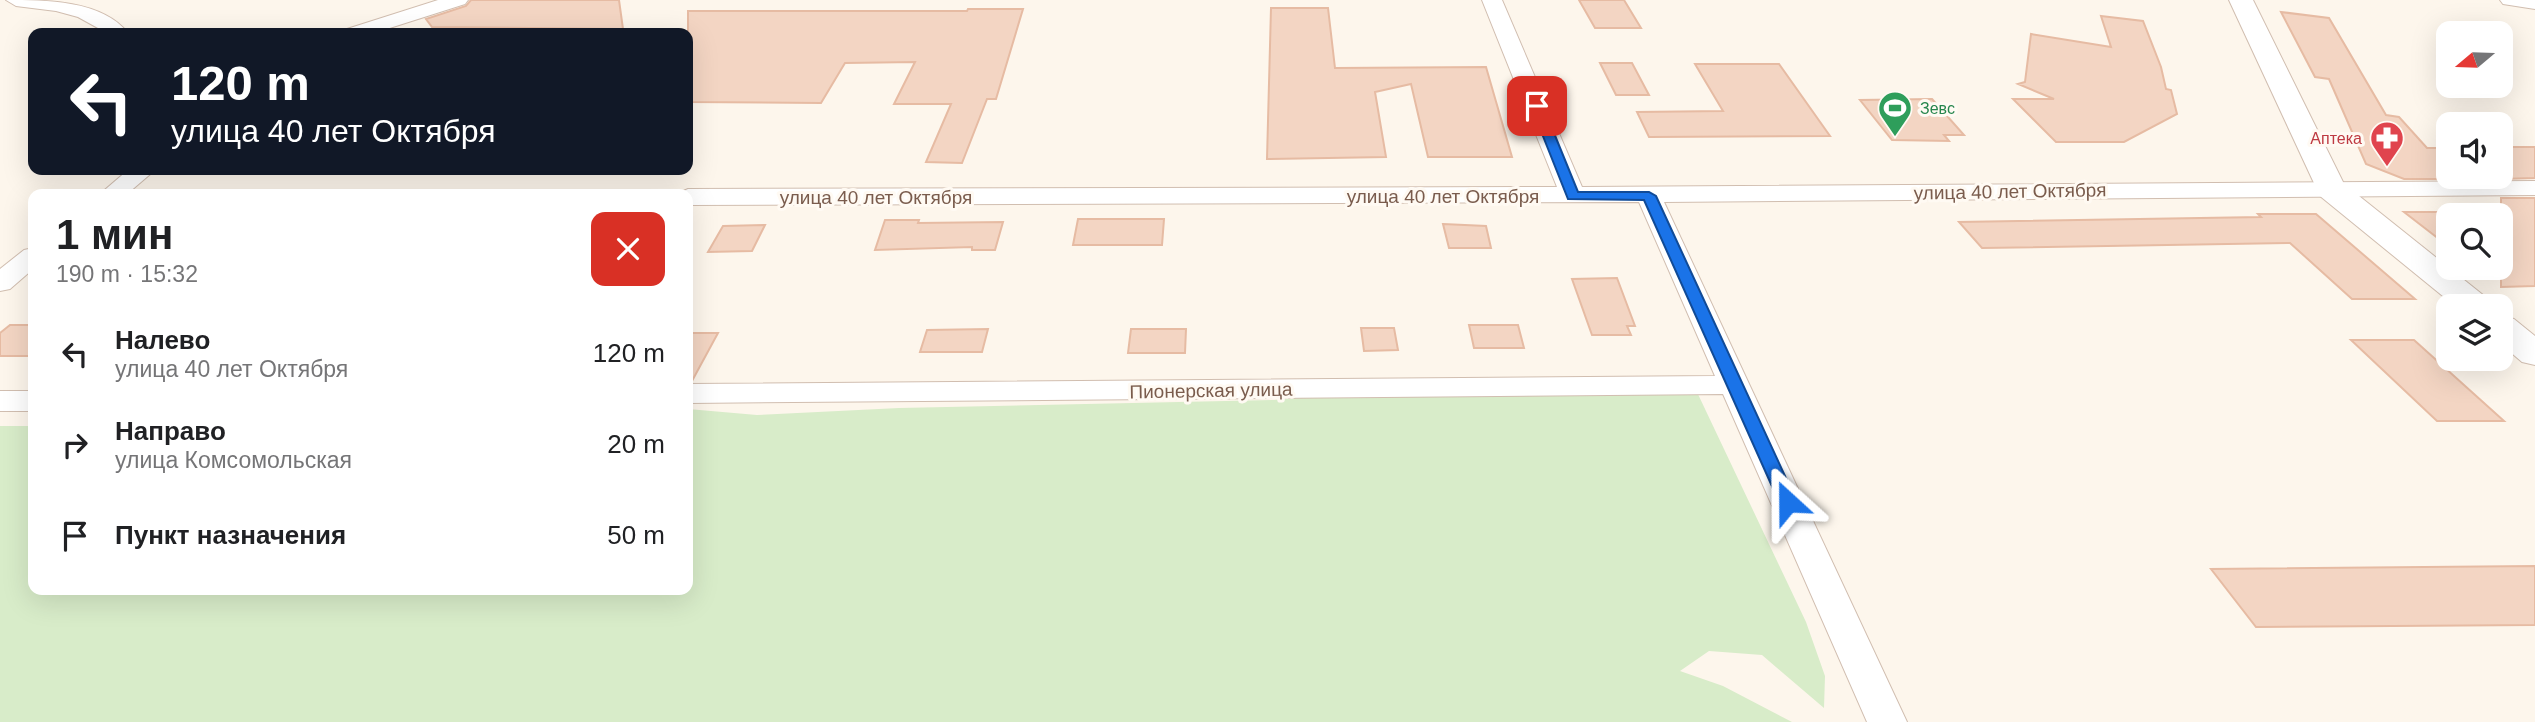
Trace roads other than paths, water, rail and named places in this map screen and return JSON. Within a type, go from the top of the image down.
[{"type":"street","points":[[16,0],[86,12],[110,22],[114,28]]},
{"type":"street","points":[[370,28],[458,0]]},
{"type":"street","points":[[1492,0],[1573,196]]},
{"type":"street","points":[[2241,0],[2330,190],[2461,294]]},
{"type":"street","points":[[2510,0],[2535,3]]},
{"type":"street","points":[[118,189],[137,175]]},
{"type":"street","name":"улица 40 лет Октября","points":[[693,197],[1649,196],[2066,190],[2535,188]]},
{"type":"street","points":[[1649,196],[1887,722]]},
{"type":"street","points":[[0,283],[28,260]]},
{"type":"street","points":[[2513,337],[2535,354]]},
{"type":"street","name":"Пионерская улица","points":[[693,394],[1735,385]]},
{"type":"street","points":[[0,401],[28,401]]},
{"type":"place","name":"Зевс","points":[[1895,138]]},
{"type":"place","name":"Аптека","points":[[2387,168]]}]
